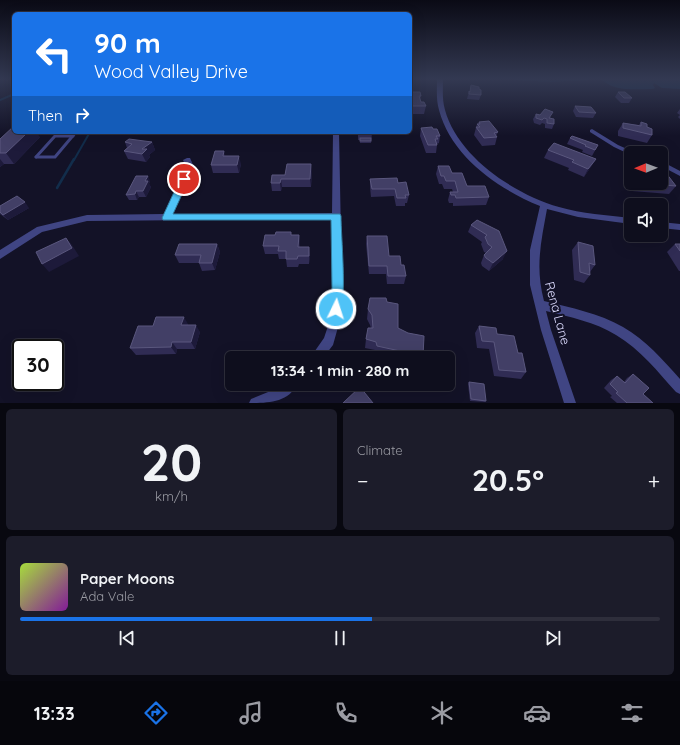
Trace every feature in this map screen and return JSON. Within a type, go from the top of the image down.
[{"type":"street","points":[[441,98],[442,110],[452,134],[477,164],[504,186],[544,205],[584,215],[624,220]]},
{"type":"street","points":[[592,131],[624,149]]},
{"type":"street","points":[[321,351],[329,341],[335,320],[337,288],[336,134]]},
{"type":"street","points":[[166,218],[190,167],[187,160]]},
{"type":"street","points":[[668,167],[680,174]]},
{"type":"street","name":"Rena Lane","points":[[544,205],[535,250],[535,285],[539,304],[570,403]]},
{"type":"street","points":[[0,255],[40,229],[60,223],[87,218],[336,216]]},
{"type":"street","points":[[668,226],[680,227]]},
{"type":"street","points":[[539,304],[590,319],[620,331],[645,351],[680,388]]},
{"type":"street","points":[[255,403],[283,391]]},
{"type":"lane","points":[[55,136],[72,136],[55,157],[36,157],[55,136]]},
{"type":"building","points":[[412,98],[420,98],[421,102],[424,102],[426,106],[412,106]]},
{"type":"building","points":[[575,106],[591,107],[596,113],[579,112]]},
{"type":"building","points":[[545,109],[553,112],[549,118],[554,119],[554,124],[547,123],[547,119],[544,118],[542,120],[536,118],[536,114],[540,115]]},
{"type":"building","points":[[489,121],[498,132],[494,133],[497,137],[484,138],[476,127],[480,127],[477,124],[480,124],[479,122]]},
{"type":"building","points":[[641,122],[647,124],[647,127],[652,129],[652,135],[623,128],[623,123],[641,126]]},
{"type":"building","points":[[432,127],[433,129],[437,129],[440,136],[436,136],[438,139],[435,139],[437,145],[428,145],[421,128]]},
{"type":"building","points":[[12,128],[12,134],[26,134],[6,153],[0,153],[0,139]]},
{"type":"building","points":[[572,136],[598,145],[595,150],[570,138]]},
{"type":"building","points":[[360,138],[371,138],[371,141],[360,141]]},
{"type":"building","points":[[129,139],[152,142],[142,149],[147,149],[142,154],[124,151],[132,144],[125,142]]},
{"type":"building","points":[[554,143],[596,159],[588,169],[572,162],[574,160],[548,150]]},
{"type":"building","points":[[215,151],[224,151],[223,156],[239,156],[237,165],[211,165]]},
{"type":"building","points":[[287,164],[311,164],[310,179],[281,179],[280,183],[271,183],[272,175],[285,175]]},
{"type":"building","points":[[438,166],[449,166],[452,173],[462,173],[467,186],[485,186],[489,197],[456,198],[455,195],[451,195],[450,192],[458,192],[455,181],[446,181],[444,176],[441,176]]},
{"type":"building","points":[[136,176],[148,176],[145,181],[148,181],[143,191],[136,191],[135,194],[126,195]]},
{"type":"building","points":[[668,176],[676,186],[668,185]]},
{"type":"building","points":[[397,178],[398,183],[406,182],[409,195],[405,195],[406,198],[397,198],[395,189],[372,189],[370,179]]},
{"type":"building","points":[[17,196],[25,202],[3,215],[0,212],[0,206]]},
{"type":"building","points":[[477,220],[499,231],[507,251],[493,263],[484,255],[492,247],[488,244],[485,237],[487,235],[471,225]]},
{"type":"building","points":[[276,232],[291,232],[291,235],[299,235],[298,247],[309,247],[309,256],[298,256],[297,259],[286,259],[286,251],[278,251],[279,246],[263,246],[265,235],[275,235]]},
{"type":"building","points":[[367,236],[387,236],[389,256],[400,256],[401,265],[404,265],[406,276],[388,276],[387,266],[369,266]]},
{"type":"building","points":[[66,238],[72,248],[42,264],[36,252]]},
{"type":"building","points":[[578,242],[593,246],[595,265],[589,263],[590,275],[580,272]]},
{"type":"building","points":[[179,244],[217,244],[212,263],[199,263],[201,255],[175,255]]},
{"type":"building","points":[[675,244],[680,244],[680,251]]},
{"type":"building","points":[[370,298],[386,298],[387,302],[398,304],[398,328],[408,333],[424,336],[423,351],[400,351],[377,346],[376,342],[366,339],[368,328],[373,328],[372,315],[368,309]]},
{"type":"building","points":[[156,317],[184,317],[181,325],[196,325],[191,342],[172,342],[171,347],[130,348],[138,326],[153,326]]},
{"type":"building","points":[[479,326],[496,328],[497,334],[514,336],[518,353],[522,353],[526,372],[499,370],[494,342],[482,341]]},
{"type":"building","points":[[633,374],[649,388],[643,394],[653,403],[627,403],[616,393],[618,392],[610,384],[617,376],[625,383]]},
{"type":"building","points":[[469,382],[484,384],[486,401],[471,399]]},
{"type":"building","points":[[356,391],[363,391],[373,403],[343,403]]},
{"type":"waterway","points":[[0,100],[5,98]]},
{"type":"waterway","points":[[74,160],[89,134]]},
{"type":"waterway","points":[[57,188],[74,159]]},
{"type":"route","points":[[184,179],[166,218],[336,216],[336,309]]}]
